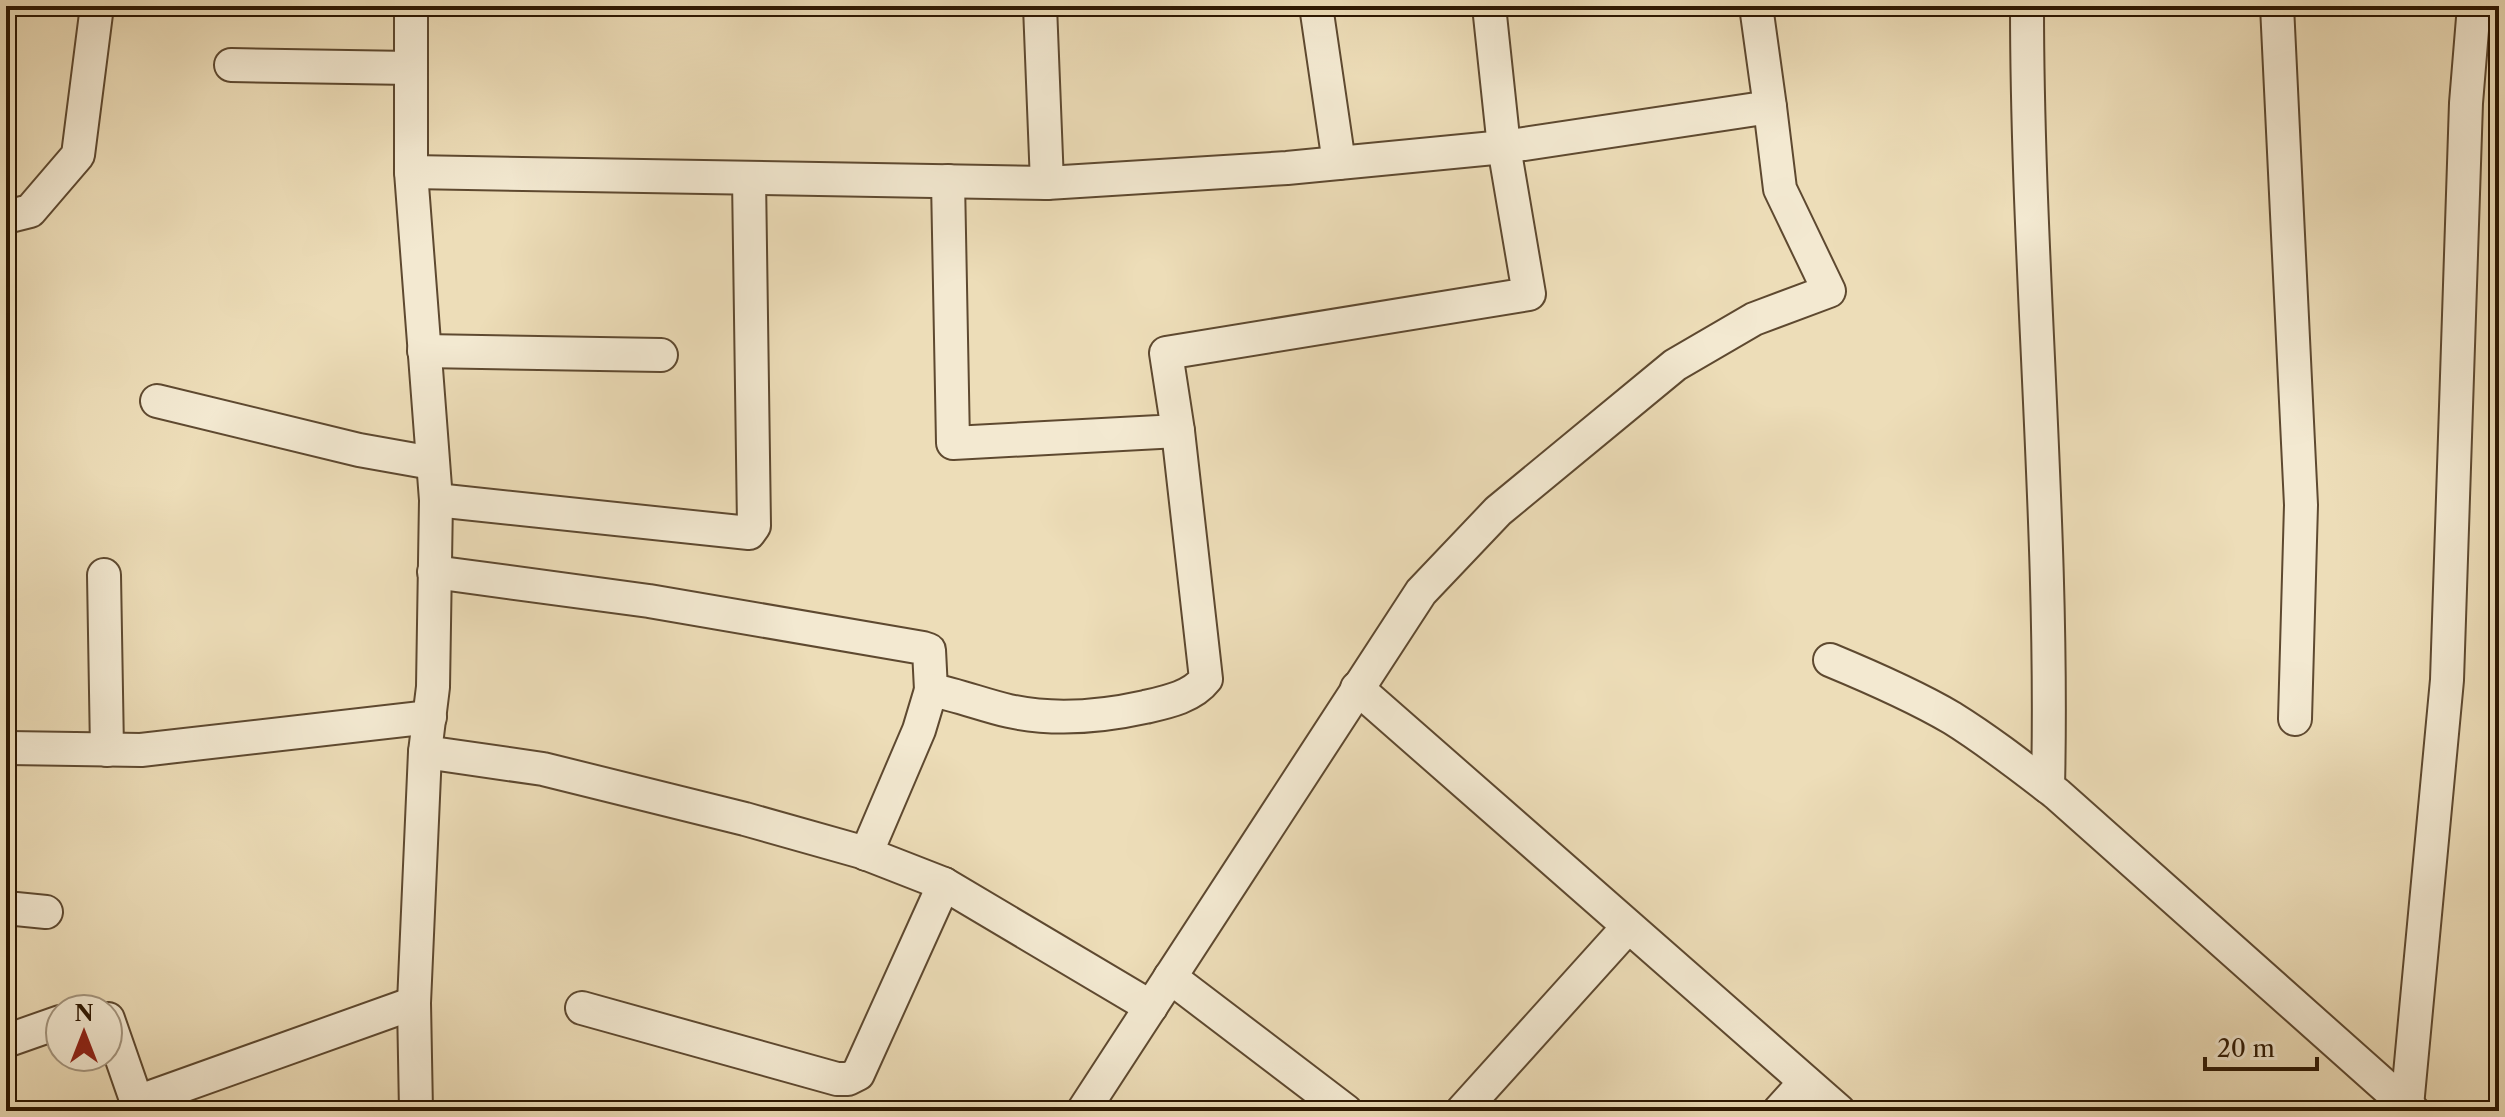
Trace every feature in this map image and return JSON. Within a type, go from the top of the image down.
[{"type":"street","points":[[6,217],[30,211],[78,155],[97,6]]},
{"type":"street","points":[[411,6],[411,172],[436,500],[433,687],[425,752],[414,1003],[416,1111]]},
{"type":"street","points":[[1040,6],[1047,183]]},
{"type":"street","points":[[1316,6],[1339,163]]},
{"type":"street","points":[[931,690],[1011,711],[1067,719],[1118,713],[1171,701],[1199,688],[1206,679],[1178,431],[1166,353],[1529,294],[1504,147],[1489,6]]},
{"type":"street","points":[[1083,1111],[1421,592],[1498,511],[1675,365],[1754,319],[1829,291],[1780,189],[1756,6]]},
{"type":"street","points":[[2027,6],[2030,172],[2042,409],[2050,685],[2048,787]]},
{"type":"street","points":[[2277,6],[2301,505],[2295,719]]},
{"type":"street","points":[[2410,1108],[2447,680],[2466,103],[2474,6]]},
{"type":"street","points":[[231,65],[411,68]]},
{"type":"street","points":[[411,172],[1047,183],[1339,163],[1504,147],[1770,107]]},
{"type":"street","points":[[436,500],[749,533],[754,526],[749,178]]},
{"type":"street","points":[[948,181],[953,443],[1178,431]]},
{"type":"street","points":[[424,351],[661,355]]},
{"type":"street","points":[[157,401],[359,450],[432,463]]},
{"type":"street","points":[[434,572],[649,601],[929,650],[931,690],[919,730],[866,854]]},
{"type":"street","points":[[104,575],[107,750]]},
{"type":"street","points":[[1830,660],[1889,685],[1950,717],[2001,750],[2048,787],[2410,1108]]},
{"type":"street","points":[[1357,688],[1839,1111]]},
{"type":"street","points":[[9,748],[141,750],[430,717]]},
{"type":"street","points":[[425,752],[543,769],[745,819],[866,854],[944,884],[1151,1007]]},
{"type":"street","points":[[582,1008],[837,1079],[848,1079],[858,1074],[944,884]]},
{"type":"street","points":[[6,908],[46,912]]},
{"type":"street","points":[[1462,1111],[1628,927]]},
{"type":"street","points":[[1170,977],[1346,1111]]},
{"type":"street","points":[[124,1065],[138,1106],[414,1003]]},
{"type":"street","points":[[6,1041],[44,1028]]},
{"type":"street","points":[[1779,1111],[1805,1082]]}]
